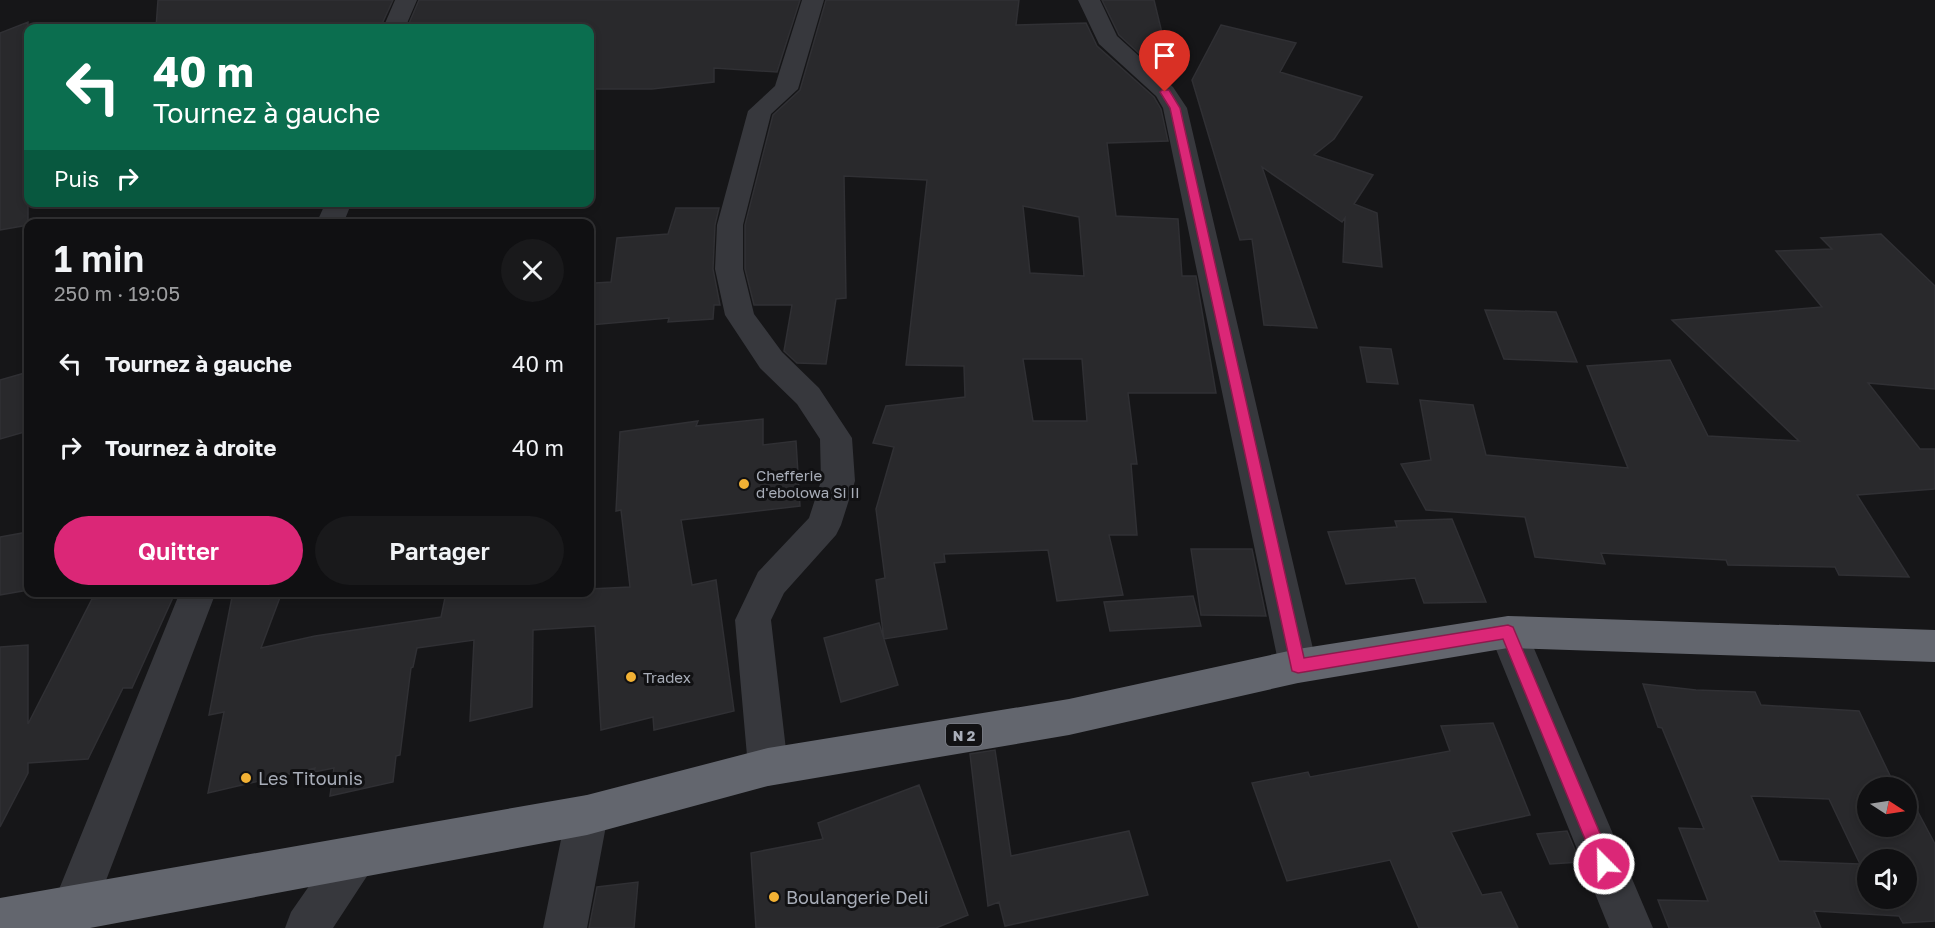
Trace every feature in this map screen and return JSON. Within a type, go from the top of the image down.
[{"type":"highway","name":"N 2","points":[[0,920],[73,909],[587,815],[768,767],[1069,717],[1298,666],[1508,632],[1935,646]]},
{"type":"street","points":[[396,24],[406,0]]},
{"type":"street","points":[[768,767],[753,620],[771,583],[824,525],[838,481],[836,438],[808,396],[771,360],[740,315],[729,269],[730,225],[760,111],[786,89],[813,0]]},
{"type":"street","points":[[1089,0],[1107,39],[1165,92],[1175,108],[1298,666]]},
{"type":"street","points":[[73,909],[196,597]]},
{"type":"street","points":[[1508,632],[1630,928]]},
{"type":"street","points":[[565,928],[587,815]]},
{"type":"street","points":[[307,928],[354,858]]},
{"type":"building","points":[[158,0],[393,0],[382,24],[156,24]]},
{"type":"building","points":[[419,0],[800,0],[777,72],[714,68],[714,82],[652,89],[594,89],[594,24],[409,24]]},
{"type":"building","points":[[826,0],[1019,0],[1016,25],[1086,23],[1097,46],[1154,97],[1161,109],[1168,141],[1107,143],[1116,216],[1178,219],[1182,276],[1196,276],[1216,393],[1128,393],[1137,464],[1131,464],[1137,535],[1109,535],[1123,595],[1057,601],[1048,550],[944,554],[945,562],[934,563],[947,629],[884,639],[876,580],[885,578],[876,509],[894,447],[873,443],[886,406],[965,397],[964,366],[906,365],[927,180],[844,176],[846,298],[836,299],[826,364],[797,363],[784,351],[792,305],[754,305],[745,269],[745,225],[773,115],[800,90]],"holes":[[[1023,206],[1079,217],[1084,276],[1030,273]],[[1023,359],[1082,359],[1087,421],[1033,421]]]},
{"type":"building","points":[[1102,0],[1154,0],[1163,37],[1166,78],[1119,35]]},
{"type":"building","points":[[28,22],[24,24],[24,207],[28,207],[28,219],[24,219],[24,226],[0,230],[0,33]]},
{"type":"building","points":[[1221,25],[1296,43],[1280,72],[1362,97],[1334,139],[1314,155],[1373,175],[1354,204],[1377,213],[1382,267],[1343,262],[1345,218],[1342,222],[1262,167],[1317,328],[1264,325],[1252,239],[1240,240],[1192,80]]},
{"type":"building","points":[[676,208],[719,208],[715,225],[713,269],[720,305],[714,305],[713,319],[668,322],[669,318],[594,325],[595,283],[611,282],[617,238],[668,234]]},
{"type":"building","points":[[1881,234],[1935,286],[1935,389],[1868,383],[1920,449],[1935,449],[1935,489],[1857,495],[1909,577],[1839,575],[1835,567],[1728,565],[1726,560],[1601,553],[1605,564],[1535,557],[1525,517],[1426,510],[1401,464],[1431,460],[1420,400],[1473,405],[1486,455],[1628,468],[1587,366],[1670,360],[1708,436],[1799,441],[1672,320],[1822,307],[1776,251],[1832,249],[1821,238]]},
{"type":"building","points":[[1485,310],[1556,312],[1577,362],[1504,359]]},
{"type":"building","points":[[1360,347],[1391,349],[1398,384],[1367,382]]},
{"type":"building","points":[[24,373],[24,432],[0,439],[0,380]]},
{"type":"building","points":[[763,419],[763,445],[796,441],[800,506],[681,520],[692,585],[716,580],[734,711],[654,730],[653,717],[601,730],[595,626],[533,630],[532,707],[470,721],[474,640],[417,648],[411,668],[400,755],[396,756],[393,782],[330,796],[334,768],[314,772],[315,768],[208,793],[224,712],[209,715],[232,597],[280,597],[261,648],[315,636],[441,617],[445,597],[594,597],[594,589],[630,587],[621,510],[616,511],[620,432],[698,421],[696,426]]},
{"type":"building","points":[[1452,519],[1486,602],[1424,603],[1415,578],[1346,584],[1328,532],[1397,527],[1395,521]]},
{"type":"building","points":[[24,533],[24,591],[0,595],[0,537]]},
{"type":"building","points":[[1191,549],[1252,549],[1266,616],[1201,615]]},
{"type":"building","points":[[1193,596],[1201,626],[1110,631],[1104,602]]},
{"type":"building","points":[[173,597],[132,688],[123,688],[88,759],[28,763],[28,773],[0,827],[0,647],[28,645],[28,724],[92,599]]},
{"type":"building","points":[[879,623],[898,685],[841,702],[824,638]]},
{"type":"building","points":[[1643,684],[1696,690],[1755,692],[1761,705],[1859,711],[1891,777],[1857,777],[1857,837],[1917,837],[1917,810],[1935,844],[1935,921],[1903,923],[1899,916],[1814,911],[1821,928],[1669,928],[1658,900],[1708,901],[1679,828],[1704,829],[1662,728],[1658,727]],"holes":[[[1751,796],[1829,799],[1857,858],[1857,849],[1917,849],[1917,909],[1857,909],[1857,864],[1779,861]]]},
{"type":"building","points":[[1493,723],[1530,815],[1451,832],[1482,895],[1501,892],[1518,928],[1419,928],[1390,860],[1287,881],[1252,783],[1308,772],[1310,777],[1450,751],[1441,726]]},
{"type":"building","points":[[995,750],[1011,856],[1129,831],[1148,895],[1005,926],[999,902],[988,906],[970,754]]},
{"type":"building","points":[[919,785],[968,915],[936,928],[756,928],[751,853],[823,839],[818,823]]},
{"type":"building","points":[[1567,831],[1580,862],[1550,864],[1537,834]]},
{"type":"building","points":[[638,882],[634,928],[589,928],[597,887]]},
{"type":"place","name":"Chefferie d'ebolowa Si II","points":[[744,484]]},
{"type":"place","name":"Tradex","points":[[631,677]]},
{"type":"place","name":"Les Titounis","points":[[246,778]]},
{"type":"place","name":"Boulangerie Deli","points":[[774,897]]},
{"type":"route","points":[[1165,92],[1175,108],[1298,666],[1508,632],[1604,864]]}]
